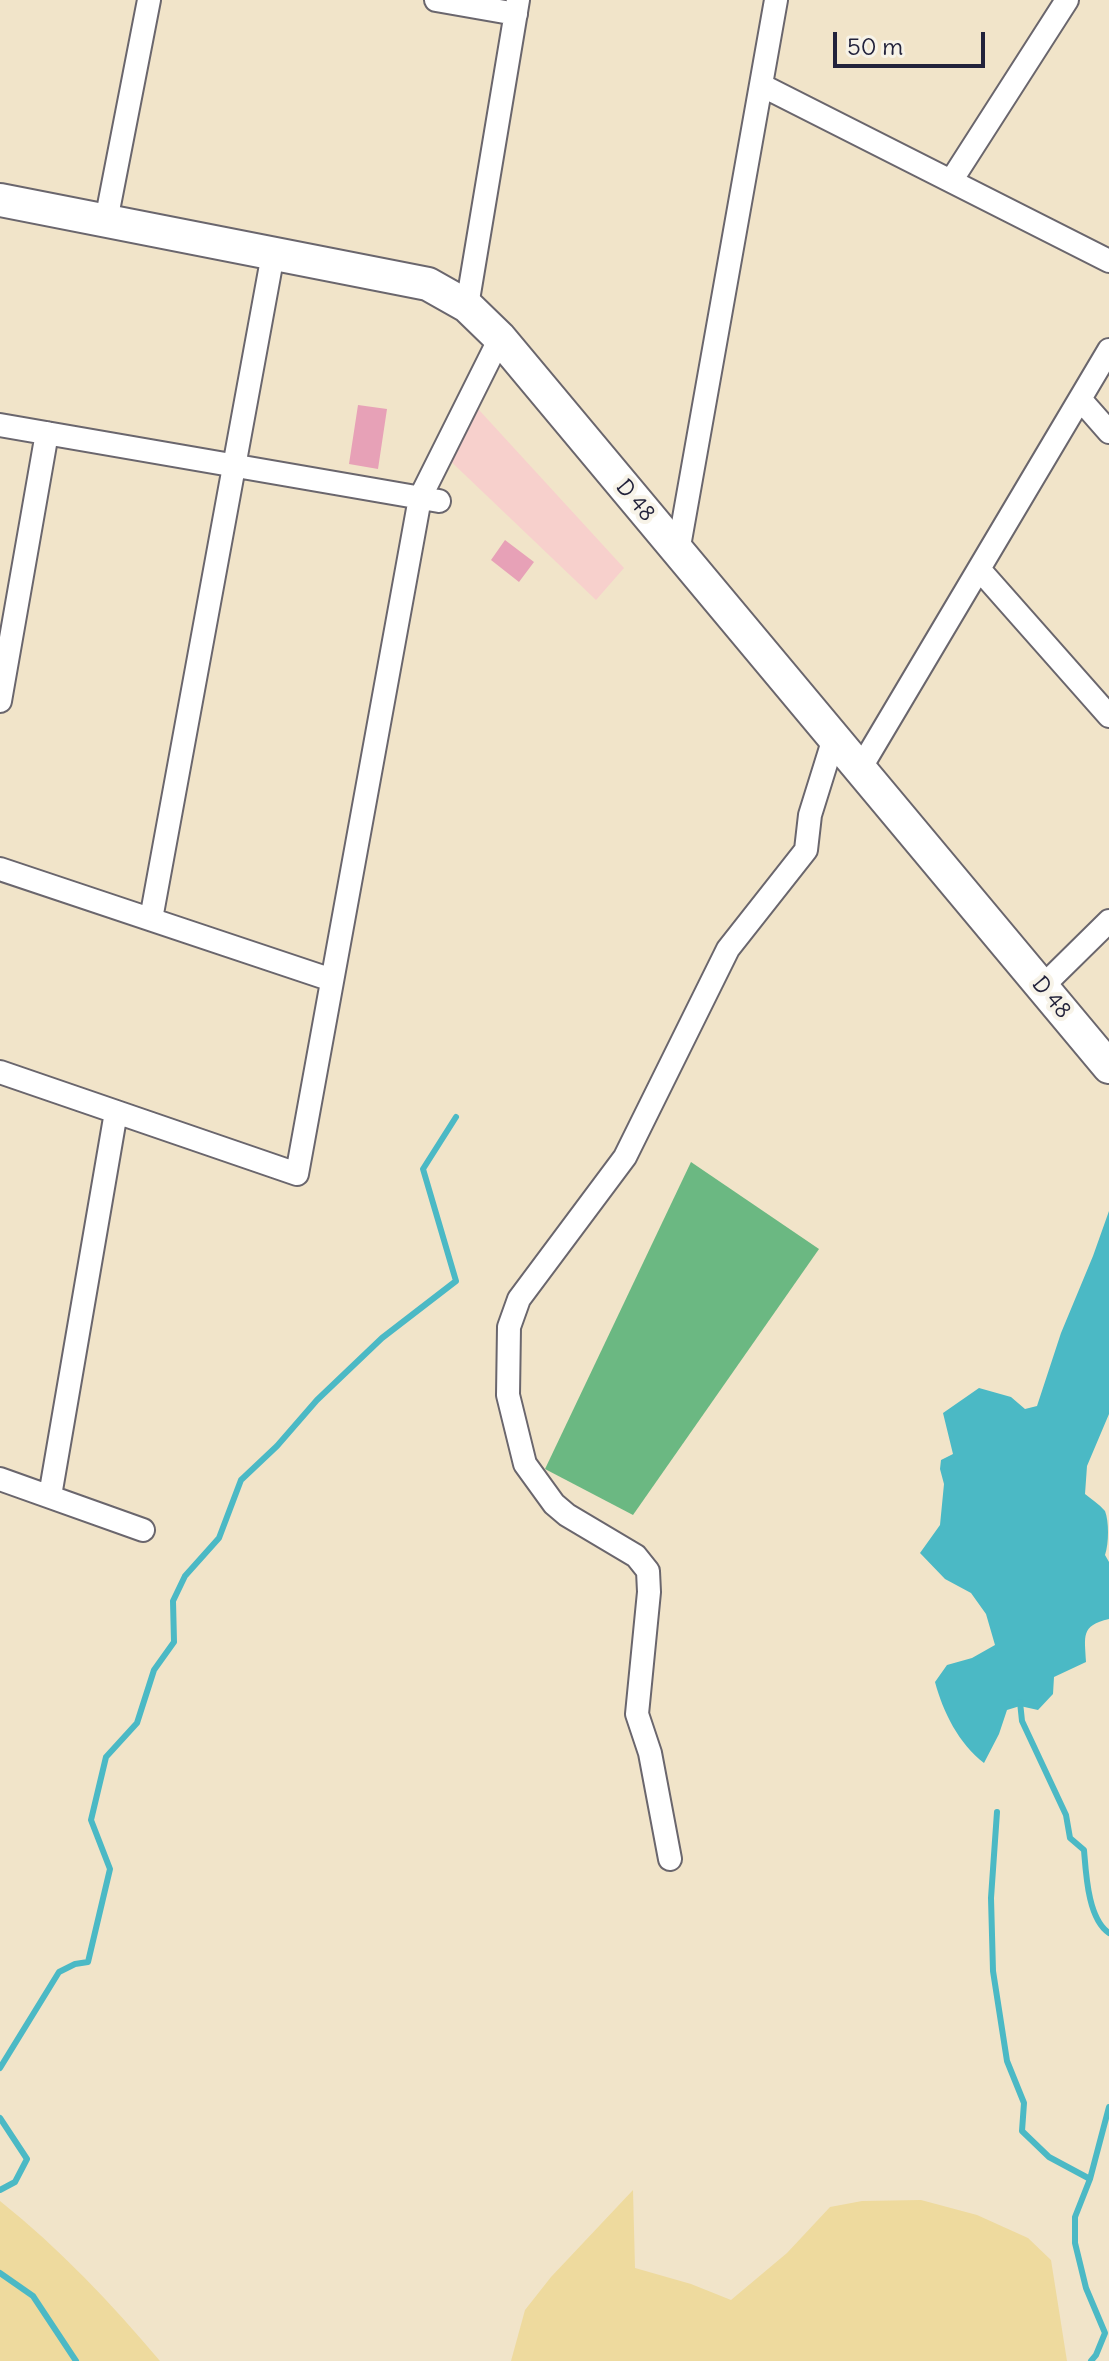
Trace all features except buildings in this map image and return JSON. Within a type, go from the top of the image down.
[{"type":"street","points":[[106,221],[149,0]]},
{"type":"street","points":[[436,0],[517,7],[467,306]]},
{"type":"street","points":[[678,552],[776,0]]},
{"type":"street","points":[[951,181],[1067,0]]},
{"type":"street","points":[[761,85],[1109,261]]},
{"type":"street","name":"D 48","points":[[0,200],[428,284],[467,306],[500,338],[1109,1067]]},
{"type":"street","points":[[151,919],[273,254]]},
{"type":"street","points":[[0,1072],[297,1174],[332,980],[429,499],[500,338]]},
{"type":"street","points":[[860,769],[1109,350]]},
{"type":"street","points":[[1080,399],[1109,432]]},
{"type":"street","points":[[0,425],[429,499]]},
{"type":"street","points":[[0,701],[47,433]]},
{"type":"street","points":[[979,569],[1109,716]]},
{"type":"street","points":[[670,1859],[650,1753],[637,1714],[649,1592],[648,1571],[636,1556],[554,1504],[525,1464],[508,1395],[509,1327],[519,1299],[625,1157],[728,949],[806,850],[810,815],[834,738]]},
{"type":"street","points":[[0,869],[332,980]]},
{"type":"street","points":[[1042,987],[1109,921]]},
{"type":"street","points":[[50,1496],[116,1112]]},
{"type":"street","points":[[0,1479],[143,1530]]},
{"type":"shaded area","points":[[469,399],[624,568],[596,600],[442,453]]},
{"type":"green space","points":[[691,1162],[819,1249],[633,1515],[545,1469]]},
{"type":"sand","points":[[633,2190],[635,2268],[691,2284],[731,2300],[787,2253],[830,2207],[862,2201],[921,2200],[977,2215],[1028,2238],[1051,2260],[1067,2361],[511,2361],[525,2310],[551,2277]]},
{"type":"sand","points":[[0,2201],[84,2277],[160,2361],[0,2361]]},
{"type":"water","points":[[1109,1211],[1109,1414],[1087,1466],[1085,1494],[1103,1508],[1106,1515],[1109,1619],[1089,1629],[1085,1639],[1086,1662],[1054,1677],[1053,1694],[1038,1710],[1020,1706],[1007,1710],[984,1763],[967,1747],[953,1727],[935,1682],[947,1665],[972,1658],[995,1645],[986,1614],[971,1593],[945,1579],[920,1553],[940,1525],[944,1484],[941,1460],[953,1454],[943,1413],[979,1388],[1011,1397],[1025,1409],[1037,1406],[1061,1333]]},
{"type":"waterway","points":[[0,2068],[59,1972],[88,1962],[110,1869],[91,1820],[106,1757],[137,1723],[154,1670],[174,1642],[173,1601],[185,1576],[219,1538],[241,1480],[277,1446],[317,1400],[382,1338],[456,1281],[423,1169],[456,1117]]},
{"type":"waterway","points":[[1020,1702],[1022,1721],[1066,1815],[1070,1838],[1084,1850],[1092,1907],[1109,1933]]},
{"type":"waterway","points":[[997,1812],[991,1898],[993,1971],[1007,2061],[1024,2103],[1022,2131],[1049,2157],[1090,2179]]},
{"type":"waterway","points":[[1091,2361],[1105,2333],[1086,2288],[1075,2243],[1075,2217],[1090,2179],[1109,2107]]},
{"type":"waterway","points":[[0,2118],[27,2159],[15,2182],[0,2190]]},
{"type":"waterway","points":[[0,2273],[33,2296],[76,2361]]}]
